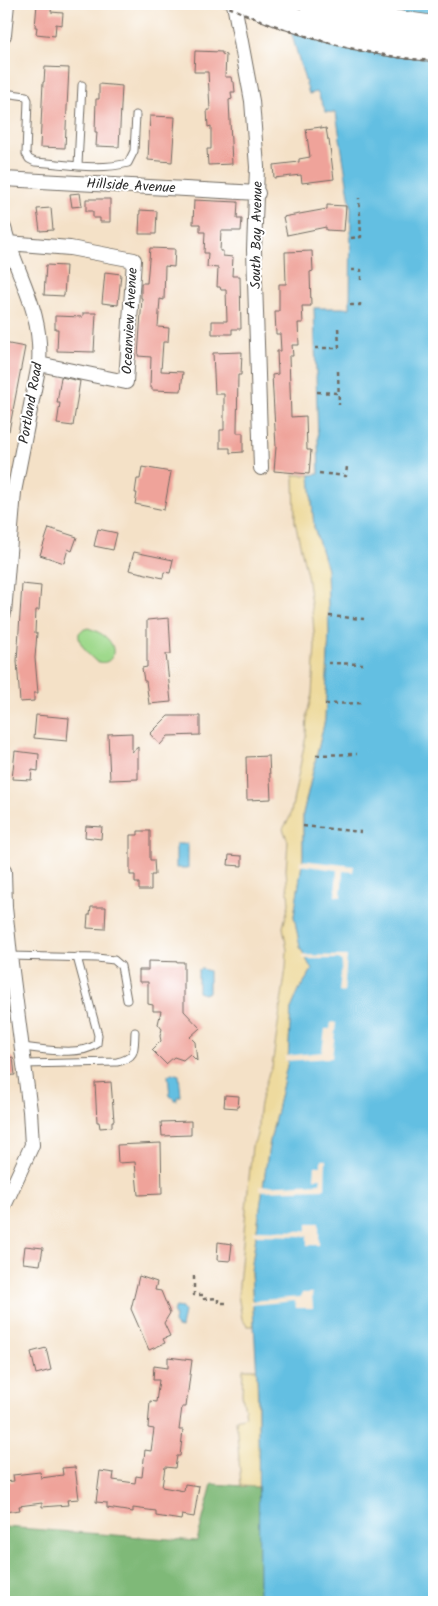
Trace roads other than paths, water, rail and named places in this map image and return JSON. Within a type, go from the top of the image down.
[{"type":"highway","points":[[252,4],[328,30],[369,40],[434,48]]},
{"type":"highway","points":[[312,4],[377,20],[434,28]]},
{"type":"street","points":[[4,35],[7,4]]},
{"type":"street","name":"South Bay Avenue","points":[[234,4],[252,101],[258,167],[254,250],[261,468]]},
{"type":"street","name":"Hillside Avenue","points":[[4,179],[258,193]]},
{"type":"street","name":"Portland Road","points":[[4,228],[36,315],[40,348],[39,364],[14,492],[4,613]]},
{"type":"street","name":"Oceanview Avenue","points":[[8,243],[70,248],[134,260],[126,382],[39,364]]},
{"type":"street","points":[[4,871],[5,907],[10,956],[32,1145],[4,1206]]},
{"type":"lane","points":[[78,165],[82,85]]},
{"type":"lane","points":[[4,93],[26,96],[28,100],[26,154],[29,159],[35,162],[105,166],[128,163],[134,151],[136,115]]},
{"type":"lane","points":[[10,956],[77,957],[114,960],[121,966],[127,1000]]},
{"type":"lane","points":[[22,1047],[77,1051],[90,1049],[97,1044],[98,1035],[77,957]]},
{"type":"lane","points":[[24,1064],[117,1062],[127,1060],[133,1054],[135,1032]]},
{"type":"water","points":[[288,4],[434,4],[434,1602],[259,1602],[258,1394],[251,1271],[269,1146],[288,1061],[291,1009],[299,990],[312,970],[300,947],[294,916],[303,858],[303,814],[325,720],[329,633],[327,569],[314,527],[310,475],[319,474],[314,308],[350,308],[351,208],[336,113],[326,112],[317,92],[309,94],[291,32]]},
{"type":"water","points":[[176,844],[188,844],[188,868],[176,868]]},
{"type":"water","points":[[198,970],[209,971],[209,992],[204,994],[198,992]]},
{"type":"water","points":[[172,1073],[179,1075],[181,1096],[177,1097],[177,1100],[170,1096],[168,1075]]},
{"type":"water","points":[[176,1307],[182,1308],[184,1312],[181,1328],[177,1327],[174,1323],[175,1316],[173,1311]]}]
